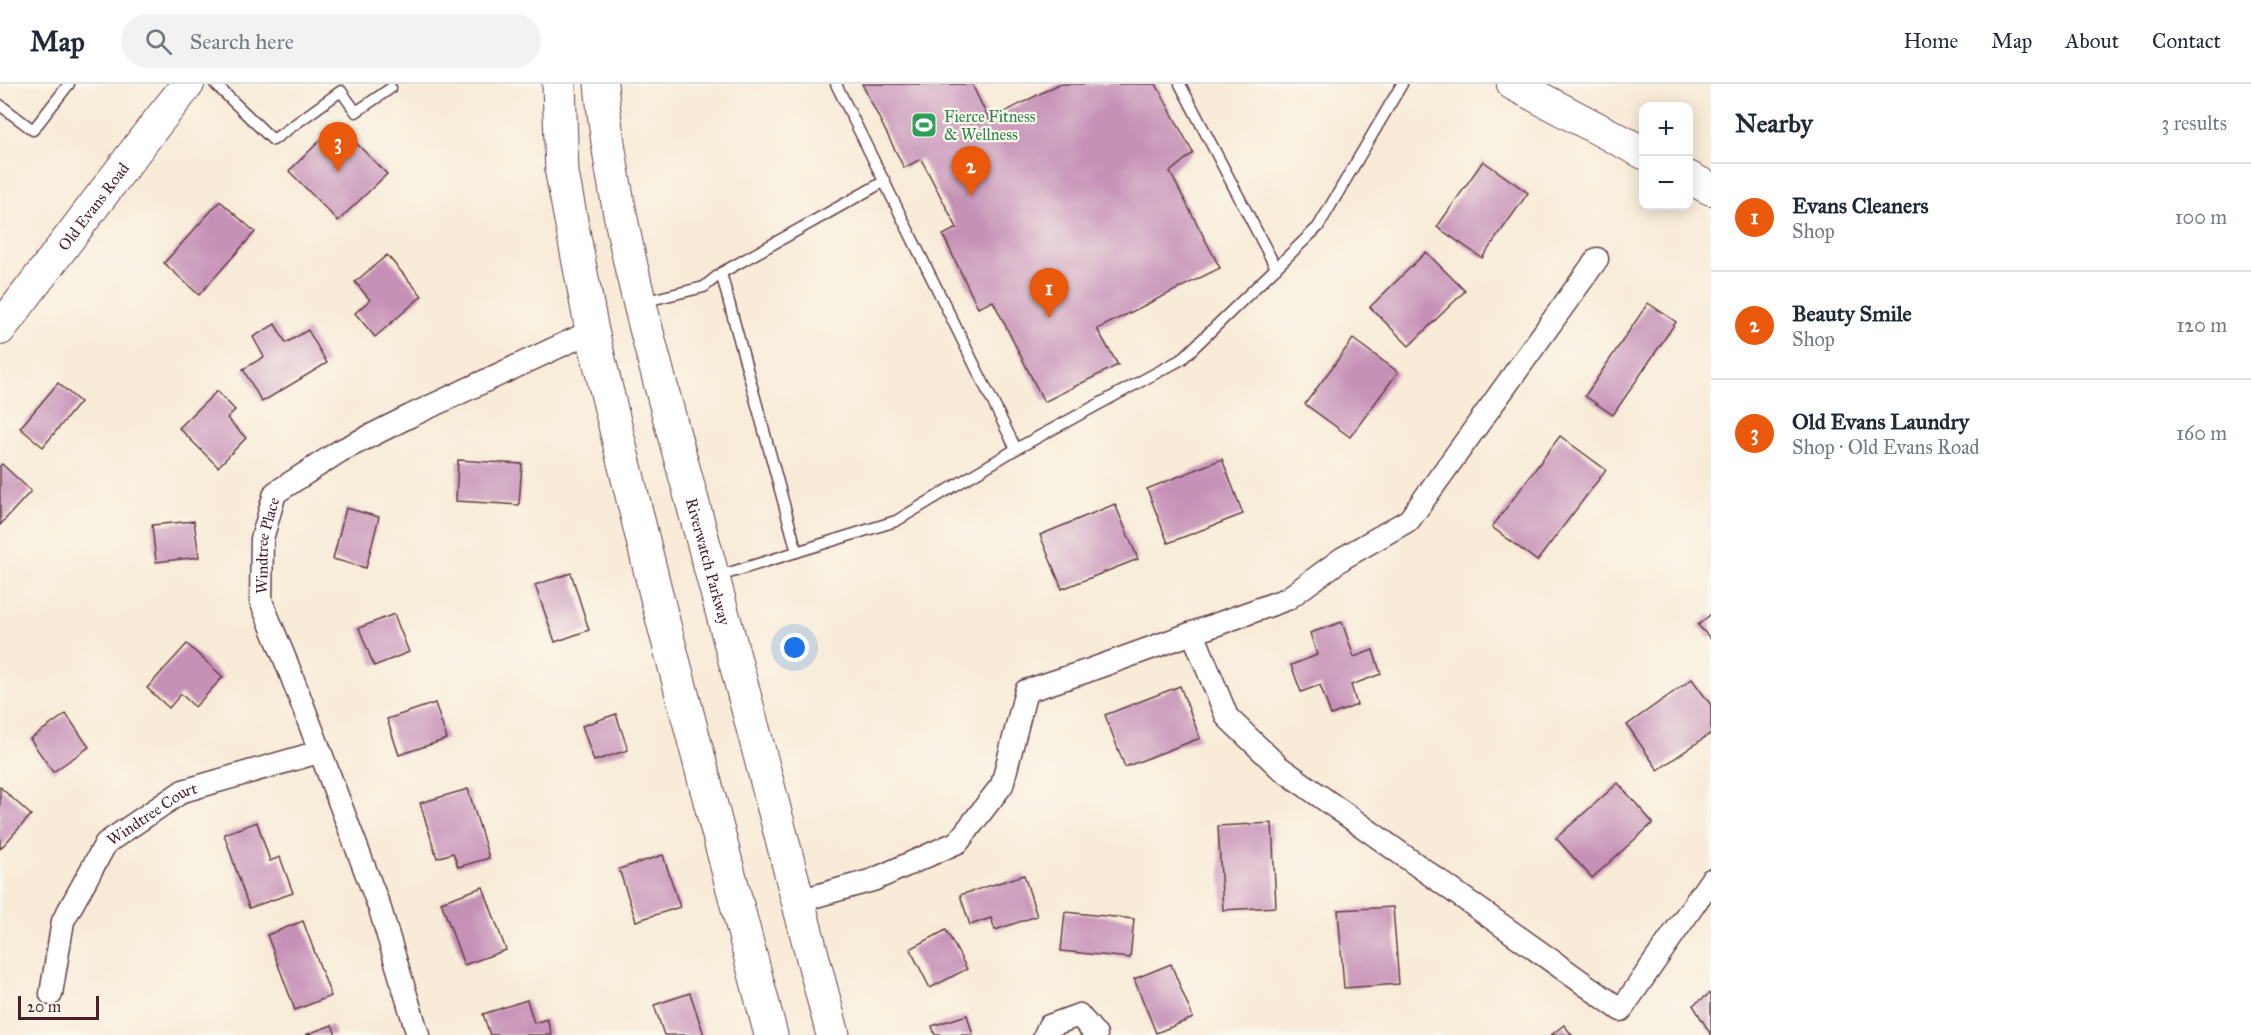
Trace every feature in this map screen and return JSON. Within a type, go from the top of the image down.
[{"type":"main road","points":[[559,84],[562,172],[592,331],[658,602],[771,1035]]},
{"type":"main road","name":"Riverwatch Parkway","points":[[601,84],[613,169],[639,303],[833,1035]]},
{"type":"street","name":"Old Evans Road","points":[[0,329],[188,84]]},
{"type":"street","points":[[1513,84],[1639,150]]},
{"type":"street","points":[[1693,179],[1711,189]]},
{"type":"street","points":[[798,901],[873,880],[958,842],[1002,785],[1026,691],[1287,599],[1343,558],[1409,520],[1597,259]]},
{"type":"street","name":"Windtree Place","points":[[418,1035],[380,909],[261,601],[262,539],[274,493],[340,451],[592,331]]},
{"type":"street","points":[[1193,633],[1227,717],[1279,767],[1621,1010],[1711,880]]},
{"type":"street","name":"Windtree Court","points":[[51,994],[63,921],[106,843],[183,791],[319,752]]},
{"type":"street","points":[[1045,1035],[1049,1026],[1079,1015],[1096,1035]]},
{"type":"lane","points":[[0,105],[33,130],[69,84]]},
{"type":"lane","points":[[214,84],[273,140],[339,87],[356,112],[391,88]]},
{"type":"lane","points":[[836,84],[1016,449]]},
{"type":"lane","points":[[1180,84],[1276,268]]},
{"type":"lane","points":[[713,578],[896,521],[1016,449],[1182,358],[1318,227],[1402,84]]},
{"type":"lane","points":[[639,303],[704,287],[721,273],[885,181]]},
{"type":"lane","points":[[721,273],[797,552]]},
{"type":"building","points":[[862,84],[972,84],[989,120],[1059,84],[1156,84],[1193,153],[1170,172],[1220,268],[1097,329],[1118,365],[1044,402],[993,301],[978,308],[943,235],[957,228],[921,159],[904,168]]},
{"type":"building","points":[[337,124],[387,174],[338,221],[289,171]]},
{"type":"building","points":[[1483,161],[1528,193],[1482,258],[1437,227]]},
{"type":"building","points":[[220,201],[255,232],[199,295],[164,263]]},
{"type":"building","points":[[1426,252],[1465,291],[1409,346],[1370,307]]},
{"type":"building","points":[[387,255],[422,296],[375,337],[355,313],[370,300],[355,282]]},
{"type":"building","points":[[1648,303],[1676,322],[1613,415],[1585,396]]},
{"type":"building","points":[[275,324],[286,343],[308,330],[327,363],[262,402],[243,369],[264,357],[253,337]]},
{"type":"building","points":[[1353,339],[1398,372],[1350,437],[1305,404]]},
{"type":"building","points":[[58,383],[80,402],[43,447],[20,428]]},
{"type":"building","points":[[217,391],[235,410],[227,418],[246,438],[218,467],[179,428]]},
{"type":"building","points":[[1560,436],[1606,470],[1537,561],[1492,527]]},
{"type":"building","points":[[1222,459],[1243,514],[1168,543],[1147,489]]},
{"type":"building","points":[[458,460],[522,464],[519,505],[456,501]]},
{"type":"building","points":[[2,464],[31,491],[0,525],[0,466]]},
{"type":"building","points":[[1115,504],[1138,559],[1062,589],[1040,535]]},
{"type":"building","points":[[346,508],[379,517],[366,568],[333,559]]},
{"type":"building","points":[[194,521],[199,557],[156,562],[152,525]]},
{"type":"building","points":[[571,573],[589,630],[555,642],[535,585]]},
{"type":"building","points":[[394,614],[409,652],[374,666],[359,628]]},
{"type":"building","points":[[1711,614],[1711,639],[1698,625]]},
{"type":"building","points":[[1342,622],[1354,657],[1373,650],[1381,674],[1351,685],[1357,705],[1331,715],[1320,685],[1301,692],[1291,665],[1317,655],[1310,633]]},
{"type":"building","points":[[187,644],[223,677],[195,707],[181,694],[169,708],[147,688]]},
{"type":"building","points":[[1692,679],[1711,705],[1711,733],[1658,770],[1627,725]]},
{"type":"building","points":[[1180,686],[1200,738],[1125,767],[1105,715]]},
{"type":"building","points":[[435,703],[447,739],[399,755],[387,719]]},
{"type":"building","points":[[66,714],[89,747],[53,772],[30,739]]},
{"type":"building","points":[[616,714],[628,750],[594,761],[582,726]]},
{"type":"building","points":[[1618,783],[1653,823],[1592,878],[1556,838]]},
{"type":"building","points":[[0,787],[31,815],[0,849]]},
{"type":"building","points":[[468,789],[489,858],[458,867],[453,853],[437,858],[420,803]]},
{"type":"building","points":[[257,822],[270,861],[280,857],[293,893],[249,908],[224,834]]},
{"type":"building","points":[[1272,823],[1276,907],[1223,910],[1218,826]]},
{"type":"building","points":[[663,855],[680,907],[636,921],[619,869]]},
{"type":"building","points":[[1024,875],[1037,916],[995,930],[991,918],[970,925],[960,895]]},
{"type":"building","points":[[483,887],[506,950],[464,965],[441,902]]},
{"type":"building","points":[[1393,907],[1399,984],[1344,988],[1338,910]]},
{"type":"building","points":[[1065,912],[1134,919],[1130,958],[1061,951]]},
{"type":"building","points":[[303,921],[331,996],[295,1010],[267,935]]},
{"type":"building","points":[[946,930],[967,969],[930,988],[910,949]]},
{"type":"building","points":[[1171,964],[1193,1018],[1156,1033],[1134,979]]},
{"type":"building","points":[[690,993],[704,1035],[664,1035],[654,1005]]},
{"type":"building","points":[[1711,993],[1711,1035],[1693,1005]]},
{"type":"building","points":[[527,1000],[534,1023],[547,1019],[552,1035],[490,1035],[483,1014]]},
{"type":"building","points":[[967,1015],[973,1035],[935,1035],[932,1026]]},
{"type":"building","points":[[332,1025],[336,1035],[305,1035]]},
{"type":"building","points":[[1564,1025],[1572,1035],[1551,1035]]},
{"type":"place","name":"Fierce Fitness & Wellness","points":[[924,125]]},
{"type":"place","name":"Old Evans Laundry","points":[[338,172]]},
{"type":"place","name":"Beauty Smile","points":[[971,196]]},
{"type":"place","name":"Evans Cleaners","points":[[1049,318]]}]
